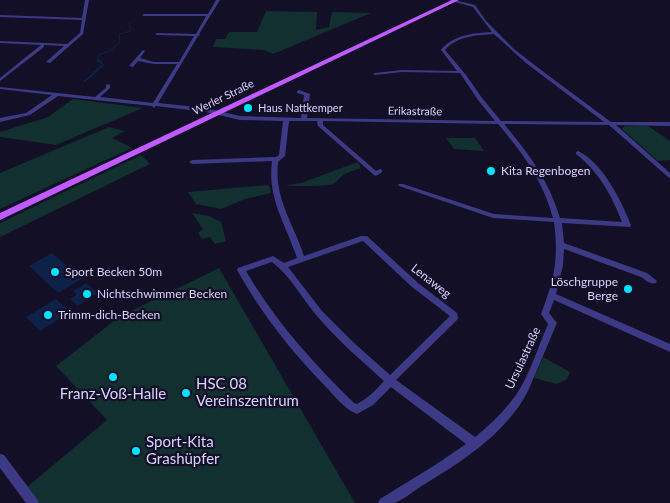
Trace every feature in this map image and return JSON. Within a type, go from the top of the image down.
[{"type":"main road","name":"Werler Straße","points":[[0,217],[453,0]]},
{"type":"street","points":[[48,62],[82,33],[87,0]]},
{"type":"street","points":[[154,106],[218,0]]},
{"type":"street","points":[[453,0],[474,6],[480,17],[496,34],[532,66],[612,125],[670,176]]},
{"type":"street","points":[[144,15],[209,15]]},
{"type":"street","points":[[0,16],[84,19]]},
{"type":"street","points":[[157,34],[198,36]]},
{"type":"street","name":"Ursulastraße","points":[[384,503],[474,443],[494,426],[519,397],[553,323],[545,314],[553,296],[558,275],[561,245],[559,220],[553,201],[542,180],[500,123],[443,52],[444,47],[471,34],[496,34]]},
{"type":"street","points":[[0,42],[42,46],[68,45]]},
{"type":"street","points":[[0,80],[42,46]]},
{"type":"street","points":[[130,66],[143,51]]},
{"type":"street","points":[[137,59],[154,63],[180,63]]},
{"type":"street","points":[[375,74],[402,71],[460,72]]},
{"type":"street","points":[[96,99],[108,88],[108,85]]},
{"type":"street","name":"Erikastraße","points":[[0,88],[220,112],[234,117],[500,123],[513,121],[612,125],[670,124]]},
{"type":"street","points":[[299,92],[306,94],[304,119]]},
{"type":"street","points":[[0,120],[28,114],[57,94]]},
{"type":"street","points":[[192,162],[277,159],[282,156],[286,119]]},
{"type":"street","points":[[320,119],[320,125],[376,174],[380,171]]},
{"type":"street","points":[[401,185],[493,216],[627,225],[606,183],[586,158],[578,153]]},
{"type":"street","points":[[277,159],[273,168],[276,195],[301,258]]},
{"type":"street","name":"Lenaweg","points":[[364,238],[407,279],[454,315],[454,318],[367,406],[357,409],[351,406],[319,375],[267,313],[241,270],[272,259],[283,266],[301,258],[311,258],[364,238]]},
{"type":"street","points":[[561,245],[644,275],[653,281]]},
{"type":"street","points":[[283,266],[319,313],[390,381],[474,443]]},
{"type":"street","points":[[553,296],[670,348]]},
{"type":"street","points":[[0,460],[33,503]]},
{"type":"green space","points":[[266,11],[317,12],[316,30],[329,27],[332,12],[371,13],[273,54],[264,50],[213,47],[216,39],[225,39],[229,32],[257,32]]},
{"type":"green space","points":[[73,99],[143,108],[56,145],[0,137],[0,132],[48,117]]},
{"type":"green space","points":[[625,126],[648,126],[670,141],[670,160],[658,161],[622,129]]},
{"type":"green space","points":[[109,127],[125,131],[112,138],[132,148],[0,209],[0,173]]},
{"type":"green space","points":[[446,138],[475,138],[484,151],[454,149]]},
{"type":"green space","points":[[141,155],[150,164],[0,237],[0,223]]},
{"type":"green space","points":[[358,162],[361,168],[343,175],[333,184],[310,186],[286,185],[301,183]]},
{"type":"green space","points":[[269,185],[271,193],[245,199],[221,209],[196,204],[188,192]]},
{"type":"green space","points":[[192,213],[209,216],[221,222],[226,241],[215,244],[210,237],[202,239],[198,233],[203,229]]},
{"type":"green space","name":"HSC 08 Vereinszentrum","points":[[219,268],[355,503],[38,503],[26,488],[107,420],[56,366],[119,317]]},
{"type":"green space","points":[[543,357],[570,372],[567,379],[557,384],[534,378]]},
{"type":"water","name":"Sport Becken 50m","points":[[52,253],[82,279],[58,293],[29,266]]},
{"type":"water","name":"Nichtschwimmer Becken","points":[[86,283],[98,293],[78,306],[70,299],[77,295],[73,291]]},
{"type":"water","name":"Trimm-dich-Becken","points":[[56,299],[70,312],[40,331],[26,317]]},
{"type":"waterway","points":[[99,61],[98,55],[110,51],[120,42],[119,34],[131,31],[129,23]]},
{"type":"waterway","points":[[85,81],[104,64]]},
{"type":"place","name":"Haus Nattkemper","points":[[248,108]]},
{"type":"place","name":"Kita Regenbogen","points":[[491,171]]},
{"type":"place","name":"Sport Becken 50m","points":[[55,272]]},
{"type":"place","name":"Löschgruppe Berge","points":[[628,289]]},
{"type":"place","name":"Nichtschwimmer Becken","points":[[87,294]]},
{"type":"place","name":"Trimm-dich-Becken","points":[[48,315]]},
{"type":"place","name":"Franz-Voß-Halle","points":[[113,377]]},
{"type":"place","name":"HSC 08 Vereinszentrum","points":[[186,393]]},
{"type":"place","name":"Sport-Kita Grashüpfer","points":[[136,451]]}]
